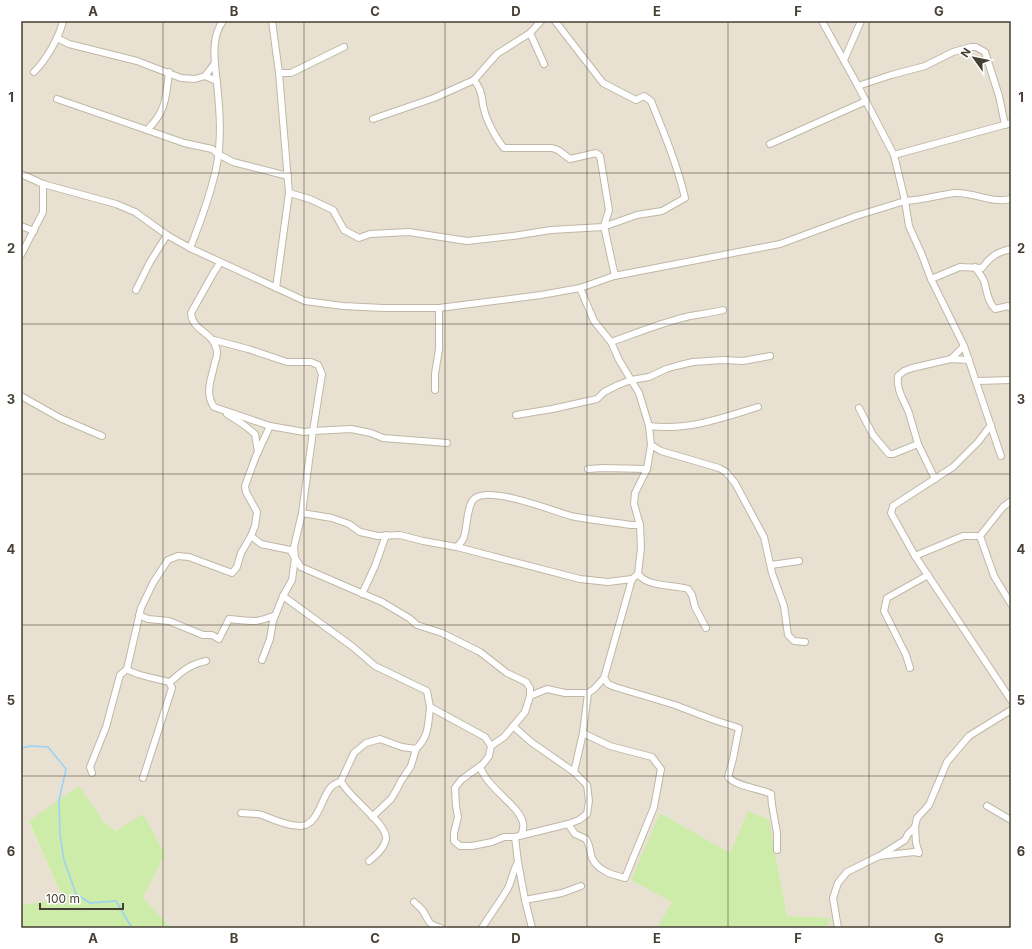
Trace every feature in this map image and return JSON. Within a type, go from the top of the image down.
[{"type":"street","points":[[34,72],[42,65],[57,38],[63,21]]},
{"type":"street","points":[[190,248],[204,211],[216,170],[220,114],[215,63],[215,40],[218,29],[223,21]]},
{"type":"street","points":[[272,21],[279,73],[289,193],[276,288]]},
{"type":"street","points":[[373,119],[428,100],[474,80],[497,54],[530,34],[541,21]]},
{"type":"street","points":[[289,193],[310,199],[333,210],[344,230],[359,238],[370,234],[409,232],[467,241],[551,230],[604,226],[637,215],[662,211],[685,198],[680,174],[672,150],[650,101],[644,96],[636,100],[603,83],[555,21]]},
{"type":"street","points":[[822,21],[894,155],[905,201],[909,226],[931,279],[964,346],[1001,456]]},
{"type":"street","points":[[844,60],[861,21]]},
{"type":"street","points":[[530,34],[544,64]]},
{"type":"street","points":[[57,38],[70,44],[137,61],[169,72],[181,78],[205,76],[217,81]]},
{"type":"street","points":[[279,73],[291,73],[344,47]]},
{"type":"street","points":[[858,86],[925,66],[953,52],[971,47],[976,47],[985,52],[1008,124],[894,155]]},
{"type":"street","points":[[205,76],[215,63]]},
{"type":"street","points":[[147,130],[157,120],[166,99],[169,72]]},
{"type":"street","points":[[474,80],[481,93],[484,110],[490,125],[504,148],[552,148],[558,150],[570,159],[596,153],[600,156],[609,210],[604,226],[615,276]]},
{"type":"street","points":[[57,99],[184,143],[212,149],[233,162],[288,176]]},
{"type":"street","points":[[770,144],[866,101]]},
{"type":"street","points":[[21,174],[43,184],[116,204],[135,212],[167,235],[190,248],[306,301],[343,306],[383,308],[439,308],[541,295],[580,288],[615,276],[780,244],[856,216],[905,201],[956,193],[996,200],[1011,199]]},
{"type":"street","points":[[21,255],[43,212],[43,184]]},
{"type":"street","points":[[21,226],[34,231]]},
{"type":"street","points":[[136,290],[150,262],[167,235]]},
{"type":"street","points":[[931,279],[960,267],[982,268],[990,258],[1011,249]]},
{"type":"street","points":[[220,262],[191,313],[192,320],[201,330],[214,340],[287,362],[310,362],[318,365],[322,374],[302,513],[294,547],[295,558],[292,580],[274,616],[270,639],[262,660]]},
{"type":"street","points":[[975,267],[983,280],[986,293],[992,307],[994,309],[1008,306],[1011,308]]},
{"type":"street","points":[[302,513],[332,518],[349,524],[360,532],[378,536],[400,535],[423,541],[457,546],[580,579],[608,582],[632,579],[638,574],[641,548],[640,525],[634,504],[635,493],[647,469],[651,445],[649,426],[638,393],[619,360],[611,342],[594,321],[580,288]]},
{"type":"street","points":[[435,390],[435,374],[439,350],[439,308]]},
{"type":"street","points":[[611,342],[668,322],[723,310]]},
{"type":"street","points":[[214,340],[217,354],[209,390],[209,400],[214,407],[244,424],[255,434],[258,452]]},
{"type":"street","points":[[951,359],[964,346]]},
{"type":"street","points":[[516,415],[597,399],[604,392],[631,380],[649,377],[666,369],[693,362],[723,360],[743,361],[770,356]]},
{"type":"street","points":[[935,479],[918,444],[908,412],[900,394],[897,382],[898,376],[904,371],[912,368],[951,359],[969,360]]},
{"type":"street","points":[[977,381],[1011,380]]},
{"type":"street","points":[[21,396],[60,418],[102,436]]},
{"type":"street","points":[[649,426],[672,428],[691,426],[758,407]]},
{"type":"street","points":[[859,408],[873,434],[889,454],[893,454],[918,444]]},
{"type":"street","points":[[222,411],[270,426],[304,432],[351,429],[371,433],[383,438],[447,443]]},
{"type":"street","points":[[991,425],[978,442],[953,468],[893,506],[891,513],[915,556],[1011,700]]},
{"type":"street","points":[[92,773],[90,767],[106,727],[120,675],[127,669],[141,608],[153,583],[168,560],[178,556],[189,557],[232,573],[237,567],[241,554],[255,526],[257,512],[246,492],[245,486],[270,426]]},
{"type":"street","points":[[651,445],[661,451],[719,468],[726,472],[735,483],[764,537],[784,606],[788,635],[794,641],[805,642]]},
{"type":"street","points":[[588,469],[647,469]]},
{"type":"street","points":[[457,546],[464,538],[471,505],[474,499],[480,496],[489,495],[512,497],[572,516],[640,525]]},
{"type":"street","points":[[980,536],[1003,507],[1011,501]]},
{"type":"street","points":[[362,594],[376,566],[386,535]]},
{"type":"street","points":[[251,536],[261,544],[290,550],[301,567],[382,602],[409,618],[417,625],[442,633],[480,652],[507,673],[526,682],[530,688],[530,696],[525,712],[504,736],[491,746]]},
{"type":"street","points":[[915,556],[963,536],[980,536]]},
{"type":"street","points":[[980,536],[994,576],[1011,604]]},
{"type":"street","points":[[771,565],[799,561]]},
{"type":"street","points":[[638,574],[642,579],[650,583],[688,589],[706,628]]},
{"type":"street","points":[[910,668],[906,655],[884,610],[887,598],[928,575]]},
{"type":"street","points":[[530,696],[547,689],[565,693],[588,693],[604,678],[632,579]]},
{"type":"street","points":[[283,596],[353,647],[376,666],[427,691],[430,707],[428,729],[423,742],[416,749],[411,766],[401,781],[398,789],[391,799],[372,817]]},
{"type":"street","points":[[139,615],[148,619],[169,621],[204,635],[212,635],[219,639],[230,619],[240,621],[256,621],[274,616]]},
{"type":"street","points":[[169,682],[185,669],[206,661]]},
{"type":"street","points":[[127,669],[130,672],[169,682],[172,688],[143,778]]},
{"type":"street","points":[[604,678],[608,684],[615,687],[631,690],[675,704],[714,720],[739,728],[728,776],[732,781],[763,790],[771,794],[777,833],[777,850]]},
{"type":"street","points":[[574,772],[584,733],[588,693]]},
{"type":"street","points":[[430,707],[485,737],[491,746],[490,756],[484,764],[461,780],[455,788],[458,818],[454,833],[454,840],[460,846],[472,846],[492,842],[504,837],[518,836],[568,824],[579,820],[587,814],[590,801],[587,785],[574,772],[531,742],[512,726]]},
{"type":"street","points":[[879,856],[914,852],[919,853],[916,843],[915,827],[917,818],[929,804],[947,762],[969,736],[1011,710]]},
{"type":"street","points":[[568,824],[575,834],[586,839],[590,846],[592,859],[601,868],[610,874],[625,878],[654,807],[661,768],[652,757],[610,746],[584,733]]},
{"type":"street","points":[[241,813],[260,815],[289,825],[309,825],[316,816],[324,797],[332,786],[341,781],[354,753],[366,743],[380,739],[402,747],[416,749]]},
{"type":"street","points":[[480,767],[486,780],[513,806],[523,823],[523,829],[518,836],[518,862],[532,928]]},
{"type":"street","points":[[341,781],[344,787],[363,806],[385,832],[386,839],[382,850],[369,861]]},
{"type":"street","points":[[987,806],[1011,820]]},
{"type":"street","points":[[838,928],[833,898],[838,882],[847,872],[879,856],[905,840],[908,834],[915,827]]},
{"type":"street","points":[[480,928],[496,908],[509,886],[514,869],[518,862]]},
{"type":"street","points":[[525,900],[562,892],[581,886]]},
{"type":"street","points":[[414,902],[423,910],[427,921],[434,926],[441,928]]},
{"type":"shaded area","points":[[21,21],[1011,21],[1011,928],[826,928],[830,918],[787,916],[769,820],[731,854],[660,813],[673,902],[657,928],[171,928],[143,898],[165,854],[143,815],[117,831],[104,822],[79,786],[29,822],[63,899],[21,905]]},
{"type":"green space","points":[[79,786],[104,822],[116,831],[143,814],[165,854],[143,898],[171,928],[21,928],[21,905],[63,899],[29,821]]},
{"type":"green space","points":[[748,811],[769,820],[787,916],[831,918],[826,928],[657,928],[672,902],[631,880],[660,813],[730,853]]},
{"type":"waterway","points":[[21,748],[31,746],[48,747],[66,769],[59,800],[60,835],[64,860],[76,894],[90,903],[116,901],[132,928]]}]
